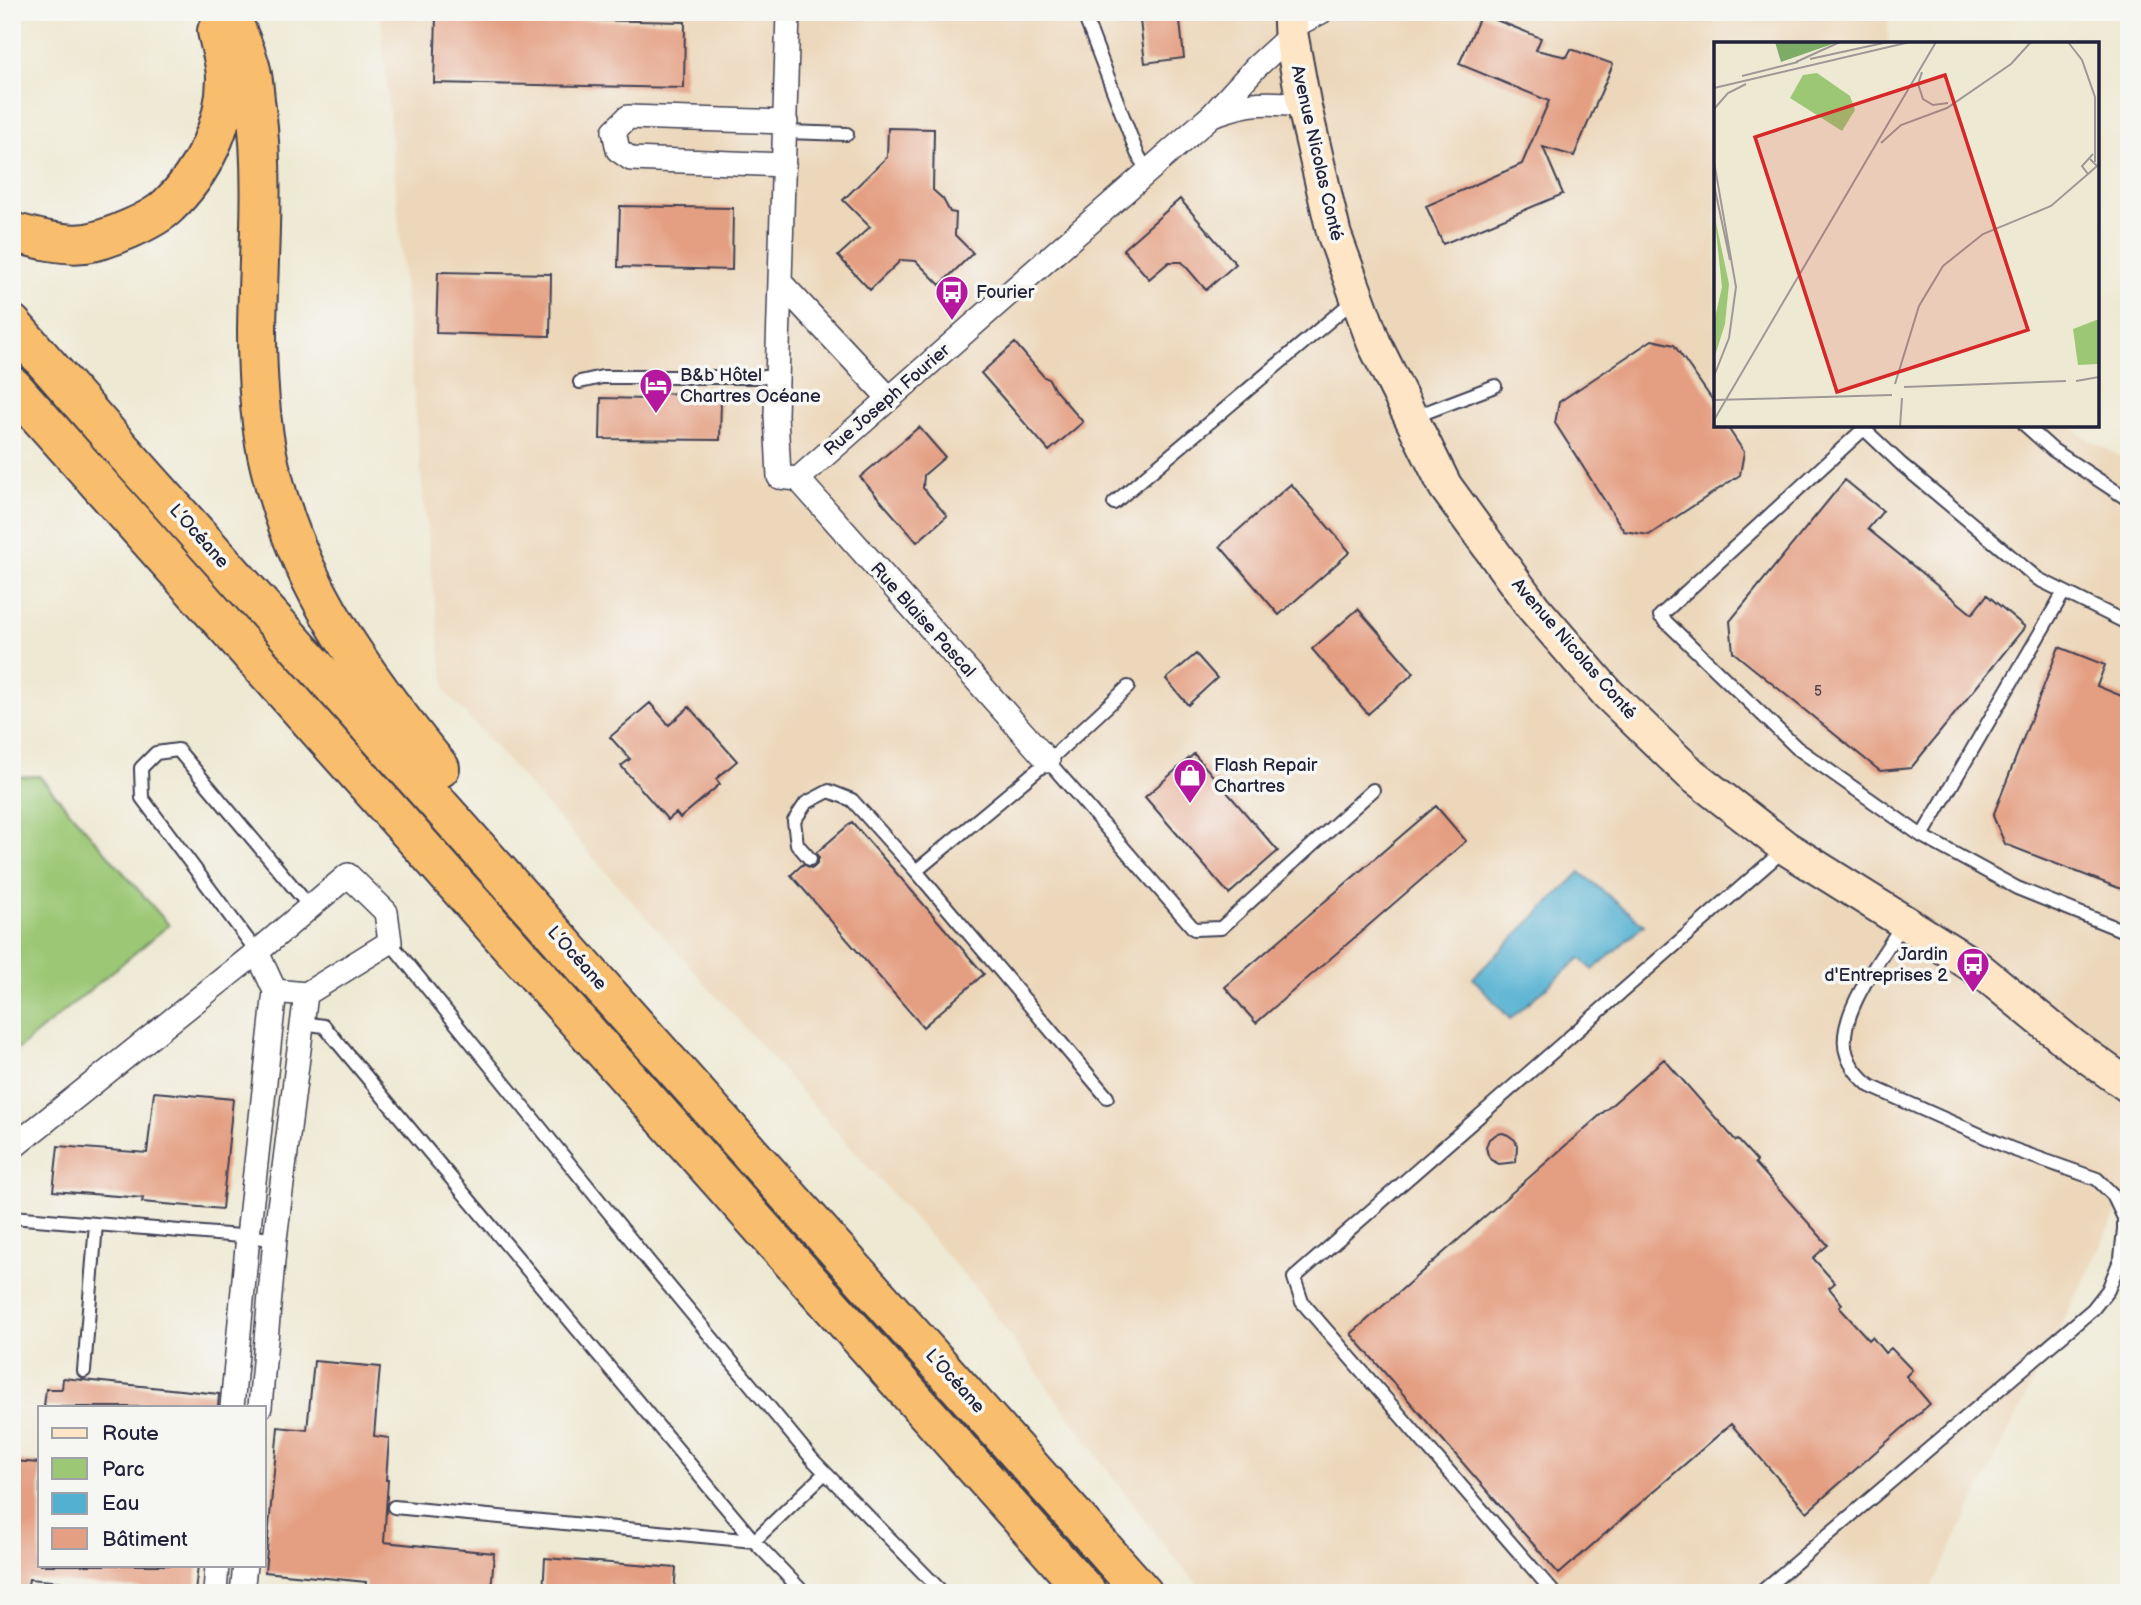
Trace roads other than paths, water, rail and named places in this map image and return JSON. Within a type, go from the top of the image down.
[{"type":"highway","points":[[12,232],[44,240],[85,243],[128,230],[167,208],[199,171],[219,127],[226,77],[211,12]]},
{"type":"highway","points":[[229,12],[251,68],[261,149],[257,333],[264,434],[269,465],[282,511],[316,589],[347,645],[379,691],[444,773],[469,837]]},
{"type":"highway","name":"L’Océane","points":[[12,324],[1143,1593]]},
{"type":"highway","points":[[12,386],[1087,1593]]},
{"type":"street","points":[[788,12],[776,415],[789,478]]},
{"type":"street","name":"Rue Joseph Fourier","points":[[789,478],[890,398],[1212,115],[1298,22]]},
{"type":"street","name":"Avenue Nicolas Conté","points":[[1298,22],[1304,105],[1334,234],[1374,343],[1445,486],[1533,607],[1608,694],[1691,774],[1786,848],[1979,969],[2073,1046],[2129,1086]]},
{"type":"street","name":"Rue Joseph Fourier","points":[[1212,115],[1243,104],[1265,102],[1304,105]]},
{"type":"street","points":[[784,165],[631,159],[618,150],[614,131],[628,117],[786,127]]},
{"type":"street","points":[[780,282],[890,398]]},
{"type":"street","name":"Rue Blaise Pascal","points":[[789,478],[1048,761]]},
{"type":"street","points":[[12,1148],[348,875],[386,912],[390,942],[306,994],[275,991]]},
{"type":"street","points":[[232,1406],[275,991],[257,951]]},
{"type":"street","points":[[260,1406],[275,1239],[306,994]]},
{"type":"street","points":[[271,1020],[302,1023]]},
{"type":"street","points":[[215,1593],[217,1566]]},
{"type":"street","points":[[242,1593],[245,1566]]},
{"type":"lane","points":[[1083,12],[1137,153],[1147,171]]},
{"type":"lane","points":[[786,127],[847,134]]},
{"type":"lane","points":[[1114,503],[1357,297]]},
{"type":"lane","points":[[580,382],[603,377],[777,377]]},
{"type":"lane","points":[[1411,418],[1495,386]]},
{"type":"lane","points":[[2129,624],[2038,579],[1901,464],[1866,427],[1660,616],[1797,748],[1922,836],[2017,888],[2129,933]]},
{"type":"lane","points":[[2027,427],[2053,450],[2129,500]]},
{"type":"lane","points":[[1922,836],[2064,592]]},
{"type":"lane","points":[[916,871],[1048,761],[1128,687]]},
{"type":"lane","points":[[257,951],[142,798],[141,768],[156,753],[178,750],[310,907]]},
{"type":"lane","points":[[1048,761],[1194,929],[1221,928],[1373,790]]},
{"type":"lane","points":[[810,859],[797,844],[794,821],[806,803],[828,790],[852,800],[916,871],[1107,1097]]},
{"type":"lane","points":[[1554,1593],[1301,1301],[1294,1278],[1786,848]]},
{"type":"lane","points":[[1760,1593],[2093,1309],[2108,1290],[2121,1258],[2124,1218],[2113,1195],[2098,1179],[2012,1149],[1870,1086],[1856,1073],[1846,1055],[1844,1041],[1847,1023],[1860,992],[1904,922]]},
{"type":"lane","points":[[390,942],[649,1262],[825,1473],[943,1593]]},
{"type":"lane","points":[[302,1023],[324,1026],[754,1541],[804,1593]]},
{"type":"lane","points":[[12,1217],[275,1239]]},
{"type":"lane","points":[[84,1371],[96,1224]]},
{"type":"lane","points":[[394,1507],[754,1541],[825,1473]]},
{"type":"water","points":[[1580,872],[1644,925],[1593,970],[1580,958],[1510,1019],[1473,978]]},
{"type":"place","name":"Fourier","points":[[952,322]]},
{"type":"place","name":"B&b Hôtel Chartres Océane","points":[[656,415]]},
{"type":"place","name":"Flash Repair Chartres","points":[[1190,805]]},
{"type":"place","name":"Jardin d'Entreprises 2","points":[[1973,994]]}]
